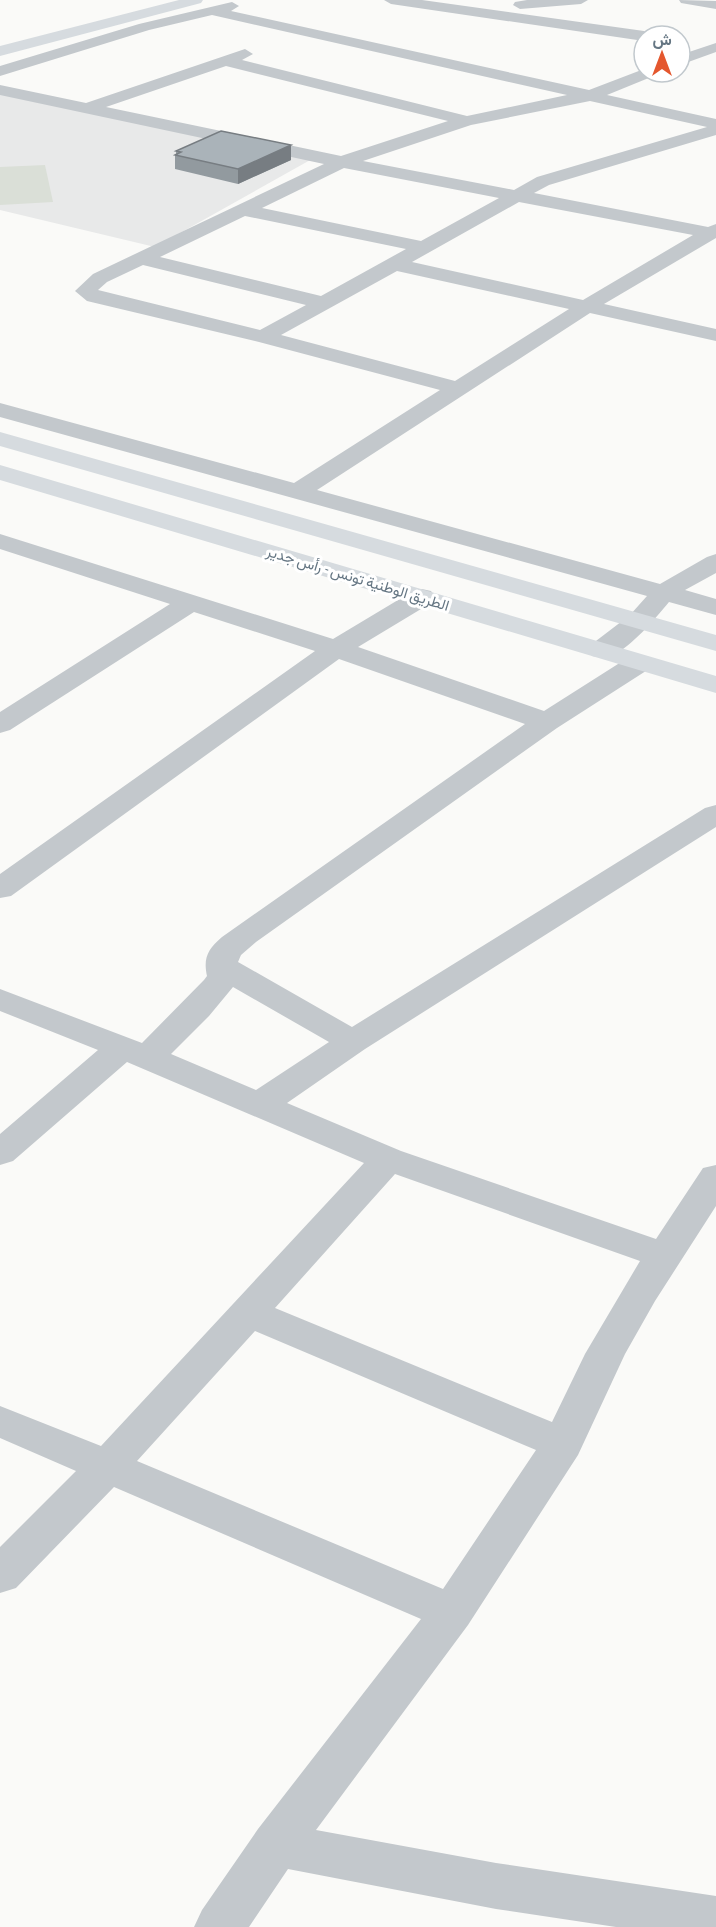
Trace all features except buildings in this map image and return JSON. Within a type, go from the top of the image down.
[{"type":"main road","points":[[0,40],[156,0]]},
{"type":"main road","points":[[0,51],[196,0]]},
{"type":"main road","name":"الطريق الوطنية تونس - رأس جدير","points":[[0,439],[716,644]]},
{"type":"main road","name":"الطريق الوطنية تونس - رأس جدير","points":[[0,472],[716,685]]},
{"type":"street","points":[[391,0],[632,34]]},
{"type":"street","points":[[460,10],[580,0]]},
{"type":"street","points":[[686,0],[716,5]]},
{"type":"street","points":[[0,71],[144,27],[251,2]]},
{"type":"street","points":[[213,11],[716,124]]},
{"type":"street","points":[[277,43],[307,33]]},
{"type":"street","points":[[692,44],[716,47]]},
{"type":"street","points":[[692,56],[716,47]]},
{"type":"street","points":[[88,108],[256,50]]},
{"type":"street","points":[[226,61],[467,121]]},
{"type":"street","points":[[458,388],[263,337],[94,297],[85,291],[100,278],[342,162],[467,121],[589,96],[632,79]]},
{"type":"street","points":[[0,90],[342,162],[713,232]]},
{"type":"street","points":[[263,337],[513,196],[543,182],[716,130]]},
{"type":"street","points":[[241,209],[423,247]]},
{"type":"street","points":[[295,493],[587,306],[713,232]]},
{"type":"street","points":[[140,258],[323,303]]},
{"type":"street","points":[[393,264],[716,335]]},
{"type":"street","points":[[0,410],[716,607]]},
{"type":"street","points":[[0,561],[13,545],[336,649],[547,722]]},
{"type":"street","points":[[602,650],[639,621],[664,592],[716,562]]},
{"type":"street","points":[[0,889],[336,649],[422,597]]},
{"type":"street","points":[[0,723],[192,602]]},
{"type":"street","points":[[0,1153],[134,1052],[197,1011],[224,976],[220,965],[222,956],[244,935],[547,722],[639,663]]},
{"type":"street","points":[[260,1104],[353,1042],[716,814]]},
{"type":"street","points":[[220,965],[353,1042]]},
{"type":"street","points":[[0,999],[134,1052],[388,1159],[665,1256]]},
{"type":"street","points":[[0,1575],[107,1467],[388,1159]]},
{"type":"street","points":[[220,1927],[276,1845],[452,1612],[562,1444],[605,1354],[638,1295],[716,1177]]},
{"type":"street","points":[[248,1312],[562,1444]]},
{"type":"street","points":[[0,1421],[452,1612]]},
{"type":"street","points":[[276,1845],[496,1887],[712,1912]]},
{"type":"shaded area","points":[[0,90],[312,159],[155,247],[0,210]]},
{"type":"shaded area","points":[[45,165],[53,202],[0,205],[0,167]]}]
